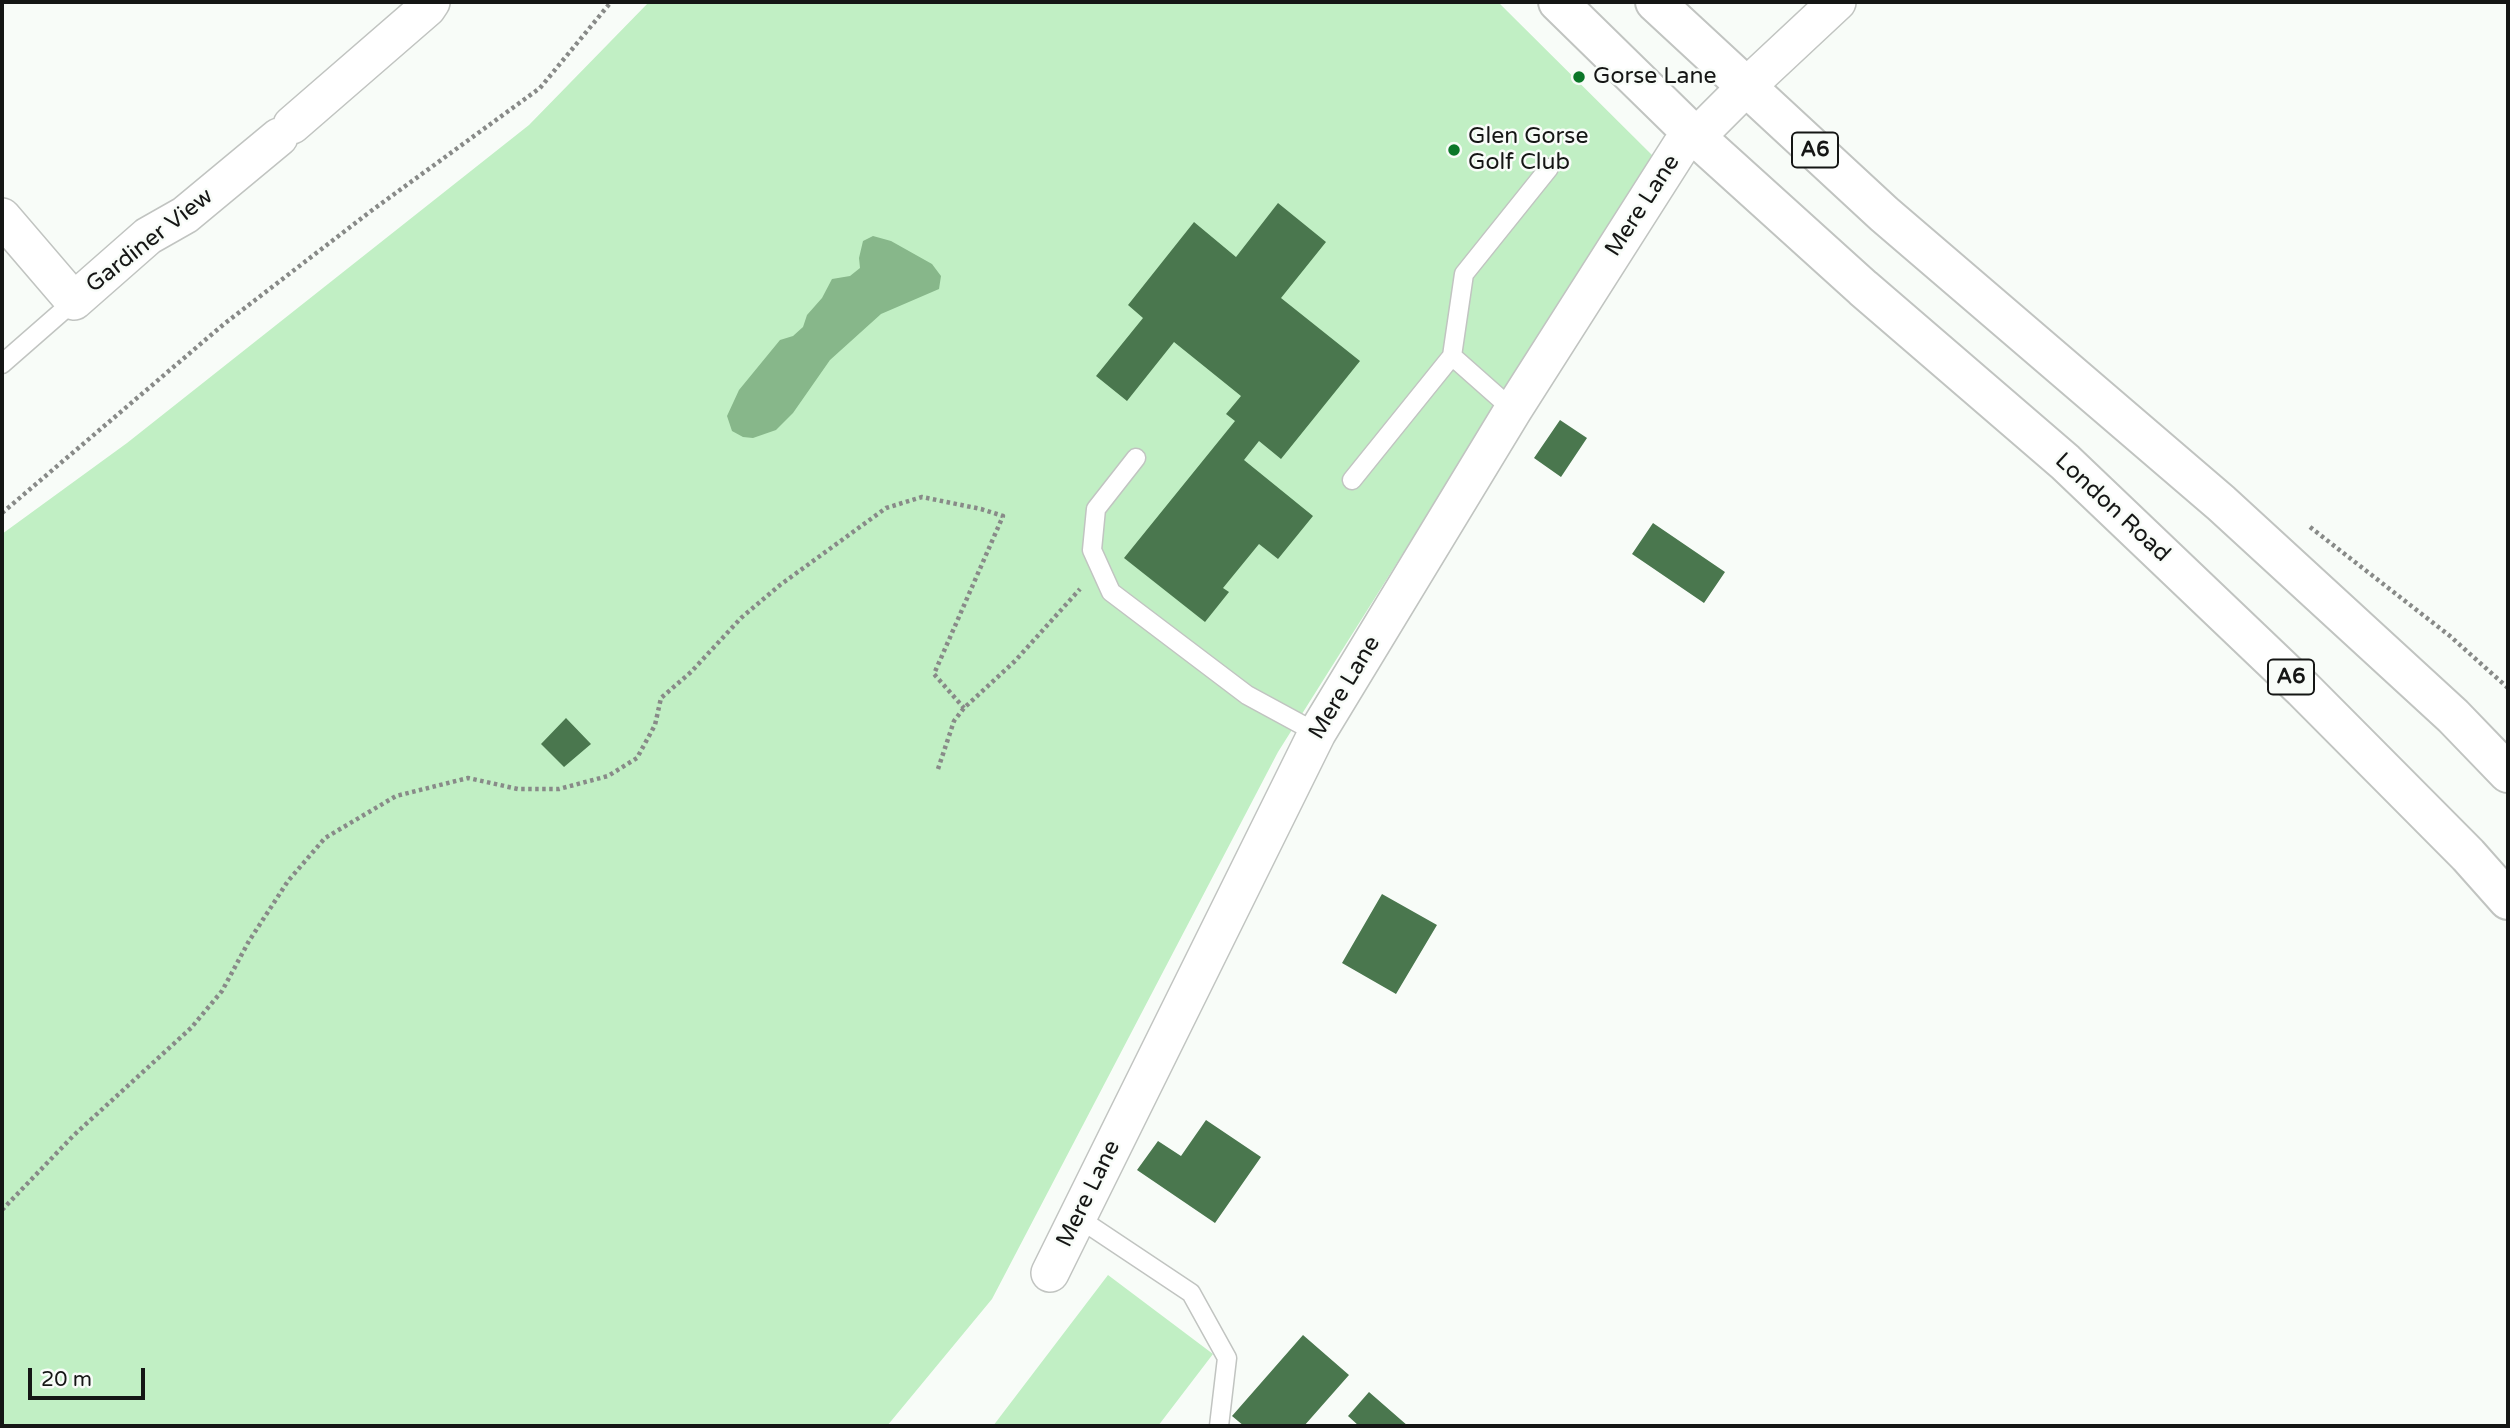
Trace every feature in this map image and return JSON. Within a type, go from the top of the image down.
[{"type":"highway","name":"A6","points":[[1559,2],[1696,137]]},
{"type":"highway","name":"A6","points":[[1655,2],[1884,214],[2221,503],[2414,680],[2508,773]]},
{"type":"highway","name":"London Road","points":[[1696,137],[1863,288],[2065,462],[2303,689],[2468,855],[2508,900]]},
{"type":"street","name":"Gardiner View","points":[[2,217],[74,301],[148,236],[185,215],[286,131],[431,2]]},
{"type":"street","points":[[1696,137],[1837,2]]},
{"type":"street","name":"Mere Lane","points":[[1050,1273],[1317,733],[1513,410],[1681,146],[1696,137]]},
{"type":"lane","points":[[1352,480],[1452,356],[1464,274],[1549,168]]},
{"type":"lane","points":[[2,364],[74,301]]},
{"type":"lane","points":[[1452,356],[1513,410]]},
{"type":"lane","points":[[1136,458],[1096,509],[1092,550],[1111,592],[1247,695],[1317,733]]},
{"type":"lane","points":[[1077,1217],[1191,1293],[1227,1358],[1219,1426]]},
{"type":"path","points":[[2,513],[224,324],[371,211],[540,88],[611,2]]},
{"type":"path","points":[[2,1210],[74,1135],[191,1028],[222,991],[249,941],[288,881],[325,838],[396,796],[468,778],[518,789],[559,789],[608,776],[638,758],[655,725],[662,698],[691,672],[741,618],[780,585],[886,508],[922,497],[1003,516],[934,674],[964,708]]},
{"type":"path","points":[[2309,527],[2450,636],[2508,688]]},
{"type":"path","points":[[938,769],[954,721],[964,708],[1015,661],[1081,588]]},
{"type":"shaded area","name":"Glen Gorse Golf Club","points":[[649,2],[1498,2],[1653,156],[1278,752],[992,1299],[887,1426],[2,1426],[2,534],[127,443],[529,125]]},
{"type":"shaded area","points":[[873,236],[891,241],[932,264],[941,276],[939,289],[881,314],[830,360],[793,413],[776,430],[753,438],[743,437],[732,431],[727,416],[739,390],[780,340],[793,336],[803,327],[807,315],[822,298],[832,279],[850,276],[860,268],[863,241]]},
{"type":"shaded area","points":[[1108,1275],[1213,1354],[1158,1426],[993,1426]]},
{"type":"building","points":[[1278,203],[1326,242],[1281,298],[1360,361],[1281,459],[1259,441],[1244,460],[1313,516],[1278,559],[1259,544],[1223,588],[1229,592],[1205,622],[1124,558],[1235,421],[1226,414],[1241,396],[1174,342],[1127,401],[1096,376],[1143,318],[1128,305],[1194,222],[1236,257]]},
{"type":"building","points":[[1560,420],[1587,438],[1561,477],[1534,458]]},
{"type":"building","points":[[1653,523],[1725,572],[1704,603],[1632,554]]},
{"type":"building","points":[[566,718],[591,744],[564,767],[541,744]]},
{"type":"building","points":[[1382,894],[1437,925],[1396,994],[1342,963]]},
{"type":"building","points":[[1206,1120],[1261,1157],[1215,1223],[1137,1170],[1158,1141],[1181,1156]]},
{"type":"building","points":[[1303,1335],[1349,1375],[1304,1426],[1244,1426],[1232,1416]]},
{"type":"building","points":[[1369,1392],[1408,1426],[1359,1426],[1348,1416]]},
{"type":"place","name":"Gorse Lane","points":[[1579,77]]},
{"type":"place","name":"Glen Gorse Golf Club","points":[[1454,150]]}]
